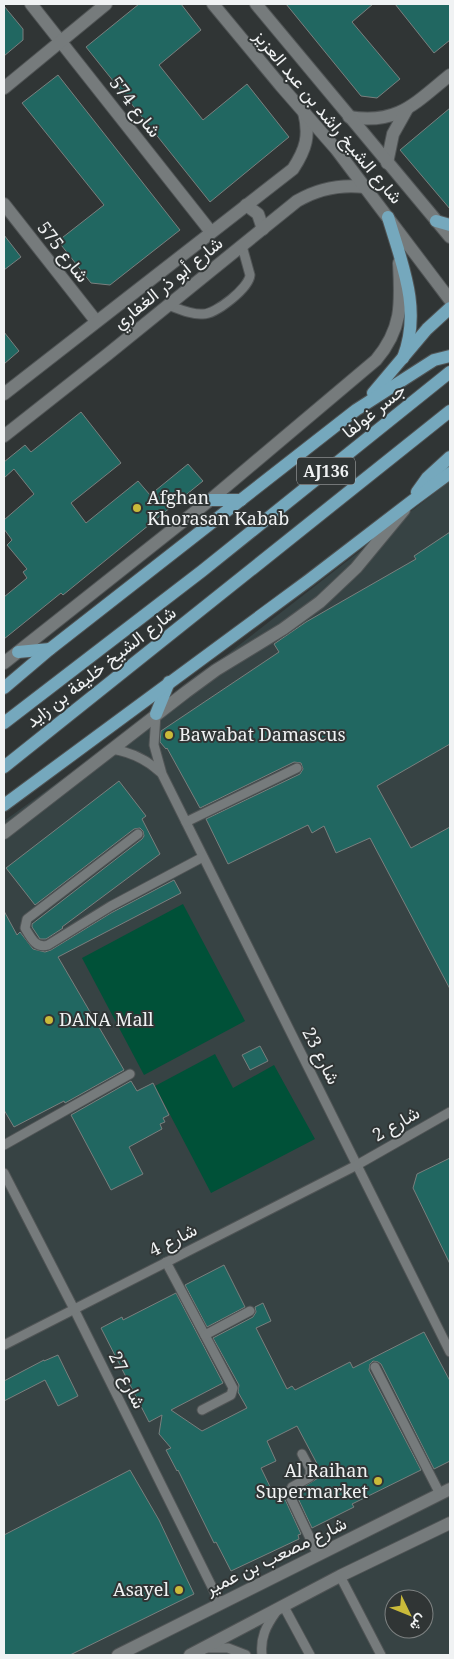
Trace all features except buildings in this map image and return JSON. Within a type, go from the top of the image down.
[{"type":"main road","points":[[388,217],[409,288],[411,304],[409,338],[403,358]]},
{"type":"main road","points":[[436,221],[450,226]]},
{"type":"main road","points":[[356,410],[388,377],[427,329],[450,308]]},
{"type":"main road","points":[[4,688],[50,649],[356,410],[434,360],[450,356]]},
{"type":"main road","name":"جسر غولفا","points":[[202,570],[450,372]]},
{"type":"main road","name":"شارع الشيخ خليفة بن زايد","points":[[4,766],[450,411]]},
{"type":"main road","points":[[412,500],[427,478],[450,457]]},
{"type":"main road","points":[[4,805],[316,575],[412,500],[450,473]]},
{"type":"main road","points":[[424,492],[450,482]]},
{"type":"main road","points":[[210,500],[241,500]]},
{"type":"main road","name":"شارع الشيخ خليفة بن زايد","points":[[4,723],[202,570]]},
{"type":"main road","points":[[18,652],[50,649]]},
{"type":"main road","points":[[156,714],[169,682]]},
{"type":"street","name":"شارع 574","points":[[31,4],[211,232]]},
{"type":"street","points":[[4,88],[106,4]]},
{"type":"street","name":"شارع الشيخ راشد بن عبد العزيز","points":[[213,4],[336,149],[450,300]]},
{"type":"street","name":"شارع الشيخ راشد بن عبد العزيز","points":[[256,4],[450,237]]},
{"type":"street","points":[[268,4],[269,18]]},
{"type":"street","points":[[349,117],[379,119],[394,115],[407,109],[450,75]]},
{"type":"street","points":[[387,163],[393,134],[407,109]]},
{"type":"street","name":"شارع أبو ذر الغفاري","points":[[4,394],[292,169],[301,156],[306,142],[308,127],[304,112]]},
{"type":"street","name":"شارع أبو ذر الغفاري","points":[[4,436],[263,229],[310,194],[337,186],[365,187]]},
{"type":"street","name":"شارع 575","points":[[4,204],[96,321]]},
{"type":"street","points":[[246,206],[258,214],[263,229]]},
{"type":"street","points":[[4,663],[210,500],[365,371],[386,349],[398,321],[401,306],[398,251]]},
{"type":"street","points":[[4,833],[156,714],[216,670],[283,629],[320,602],[356,568],[412,500]]},
{"type":"street","name":"شارع مصعب بن عمير","points":[[118,1655],[445,1492]]},
{"type":"street","points":[[190,1655],[340,1576],[450,1523]]},
{"type":"lane","points":[[168,305],[193,313],[206,314],[218,309],[245,287],[250,280],[242,246]]},
{"type":"lane","name":"شارع 23","points":[[156,714],[154,745],[162,774],[450,1352]]},
{"type":"lane","name":"شارع 23","points":[[112,749],[123,750],[140,757],[162,774]]},
{"type":"lane","points":[[186,822],[297,768]]},
{"type":"lane","points":[[138,834],[27,920],[25,928],[36,944],[43,947],[48,945],[111,906],[203,857]]},
{"type":"lane","points":[[4,1145],[130,1074]]},
{"type":"lane","name":"شارع 2","points":[[357,1165],[450,1112]]},
{"type":"lane","name":"شارع 4","points":[[4,1345],[357,1165]]},
{"type":"lane","name":"شارع 27","points":[[4,1173],[74,1309],[220,1603]]},
{"type":"lane","points":[[166,1262],[233,1388],[231,1395],[202,1410]]},
{"type":"lane","points":[[205,1335],[250,1311]]},
{"type":"lane","points":[[375,1367],[445,1492]]},
{"type":"lane","points":[[302,1454],[310,1469],[310,1477],[292,1487],[288,1494],[318,1555]]},
{"type":"lane","points":[[340,1576],[381,1655]]},
{"type":"lane","points":[[262,1655],[261,1646],[264,1632],[270,1620],[282,1606],[310,1655]]},
{"type":"lane","points":[[204,1648],[228,1648],[246,1655]]},
{"type":"shaded area","points":[[450,481],[450,1655],[4,1655],[4,821],[125,734]]},
{"type":"green space","points":[[183,904],[245,1021],[144,1075],[82,958]]},
{"type":"green space","points":[[215,1054],[233,1088],[274,1065],[315,1139],[211,1193],[155,1086]]},
{"type":"place","name":"Afghan Khorasan Kabab","points":[[137,508]]},
{"type":"place","name":"Bawabat Damascus","points":[[169,735]]},
{"type":"place","name":"DANA Mall","points":[[49,1020]]},
{"type":"place","name":"Al Raihan Supermarket","points":[[378,1481]]},
{"type":"place","name":"Asayel","points":[[179,1590]]}]
